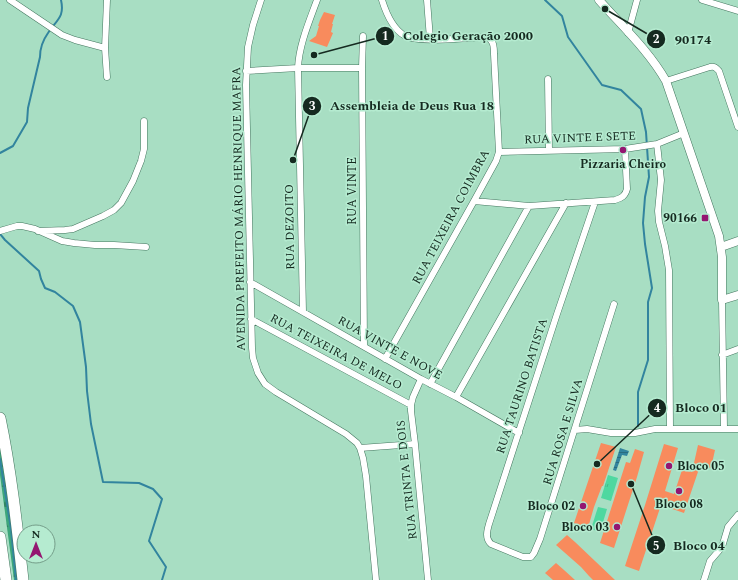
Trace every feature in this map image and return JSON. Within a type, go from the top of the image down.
[{"type":"highway","points":[[0,418],[4,436],[23,580]]},
{"type":"highway","points":[[0,537],[6,580]]},
{"type":"street","points":[[10,0],[62,35],[104,48]]},
{"type":"street","points":[[106,77],[104,48],[107,0]]},
{"type":"street","name":"AVENIDA PREFEITO MÁRIO HENRIQUE MAFRA","points":[[261,0],[248,47],[246,71],[253,358],[258,373],[265,384],[346,434],[357,442],[360,448]]},
{"type":"street","name":"RUA DEZOITO","points":[[303,312],[298,57],[317,0]]},
{"type":"street","name":"RUA TEIXEIRA COIMBRA","points":[[382,0],[385,10],[391,20],[404,36],[414,39],[486,37],[492,40],[494,45],[499,152],[496,161],[474,201],[385,359]]},
{"type":"street","points":[[427,0],[430,39]]},
{"type":"street","points":[[598,0],[649,56],[660,70],[666,81],[719,236],[721,247],[724,428]]},
{"type":"street","points":[[628,33],[638,0]]},
{"type":"street","points":[[702,0],[738,11]]},
{"type":"street","name":"RUA VINTE","points":[[363,36],[364,346]]},
{"type":"street","points":[[666,81],[714,66],[719,71],[738,127]]},
{"type":"street","points":[[246,71],[298,68],[362,68]]},
{"type":"street","points":[[548,79],[549,151]]},
{"type":"street","points":[[38,231],[73,229],[103,216],[118,207],[133,181],[141,161],[144,148],[144,121]]},
{"type":"street","name":"RUA VINTE E SETE","points":[[499,152],[625,149],[654,144],[684,133]]},
{"type":"street","points":[[654,144],[660,180],[658,211],[659,222],[669,270],[670,429]]},
{"type":"street","points":[[474,201],[528,206],[595,202],[621,198],[626,193],[627,189],[625,149]]},
{"type":"street","name":"RUA TAURINO BATISTA","points":[[523,557],[491,544],[488,541],[487,536],[489,524],[595,202]]},
{"type":"street","points":[[456,397],[566,203]]},
{"type":"street","points":[[430,384],[528,206]]},
{"type":"street","points":[[1,231],[22,226],[62,241],[95,245],[146,247]]},
{"type":"street","points":[[721,247],[738,241]]},
{"type":"street","name":"RUA VINTE E NOVE","points":[[250,282],[519,433]]},
{"type":"street","points":[[722,300],[738,294]]},
{"type":"street","name":"RUA ROSA E SILVA","points":[[523,557],[532,557],[540,538],[614,304]]},
{"type":"street","name":"RUA TEIXEIRA DE MELO","points":[[251,320],[411,405]]},
{"type":"street","points":[[722,355],[738,349]]},
{"type":"street","name":"RUA TRINTA E DOIS","points":[[421,379],[411,405],[428,580]]},
{"type":"street","points":[[575,430],[587,429],[611,433],[635,433],[670,429],[738,428]]},
{"type":"street","points":[[376,580],[366,476],[360,448],[415,444]]},
{"type":"street","points":[[704,580],[710,561],[722,547],[728,527],[738,515]]},
{"type":"green space","points":[[0,438],[16,552],[16,564],[18,564],[20,580],[14,580],[0,475]]},
{"type":"green space","points":[[608,475],[618,478],[611,501],[601,498]]},
{"type":"green space","points":[[598,507],[607,509],[600,532],[591,529]]},
{"type":"water","points":[[620,448],[629,451],[627,456],[622,455],[616,471],[613,470]]},
{"type":"building","points":[[324,12],[335,15],[331,32],[333,33],[327,47],[309,41],[316,36],[320,20]]},
{"type":"building","points":[[601,443],[616,447],[588,528],[574,523]]},
{"type":"building","points":[[664,444],[678,448],[665,491],[674,494],[682,470],[692,472],[698,445],[715,450],[711,468],[700,466],[684,513],[661,505],[639,571],[625,566]]},
{"type":"building","points":[[635,449],[644,452],[614,548],[600,543],[626,462],[630,463]]},
{"type":"building","points":[[567,535],[615,580],[593,580],[556,545]]},
{"type":"building","name":"Bloco 03","points":[[556,563],[575,580],[553,580],[545,573]]},
{"type":"waterway","points":[[0,153],[13,146],[27,122],[28,108],[41,48],[46,36],[61,15],[61,0]]},
{"type":"waterway","points":[[545,0],[562,16],[568,37],[602,85],[621,90],[641,109],[646,132],[649,177],[645,197],[643,223],[652,288],[648,302],[648,360],[638,392],[638,426]]},
{"type":"waterway","points":[[0,234],[39,271],[45,288],[55,292],[73,306],[80,322],[91,424],[103,482],[139,483],[153,489],[162,499],[149,541],[166,567],[162,580]]},
{"type":"waterway","points":[[0,459],[11,529],[16,580]]},
{"type":"place","name":"90174","points":[[605,9]]},
{"type":"place","name":"Colegio Geração 2000","points":[[314,55]]},
{"type":"place","name":"Pizzaria Cheiro","points":[[623,150]]},
{"type":"place","name":"Assembleia de Deus Rua 18","points":[[293,160]]},
{"type":"place","name":"90166","points":[[705,218]]},
{"type":"place","name":"Bloco 01","points":[[597,464]]},
{"type":"place","name":"Bloco 05","points":[[669,466]]},
{"type":"place","name":"Bloco 04","points":[[631,484]]},
{"type":"place","name":"Bloco 08","points":[[679,491]]},
{"type":"place","name":"Bloco 02","points":[[583,506]]},
{"type":"place","name":"Bloco 03","points":[[617,527]]}]
